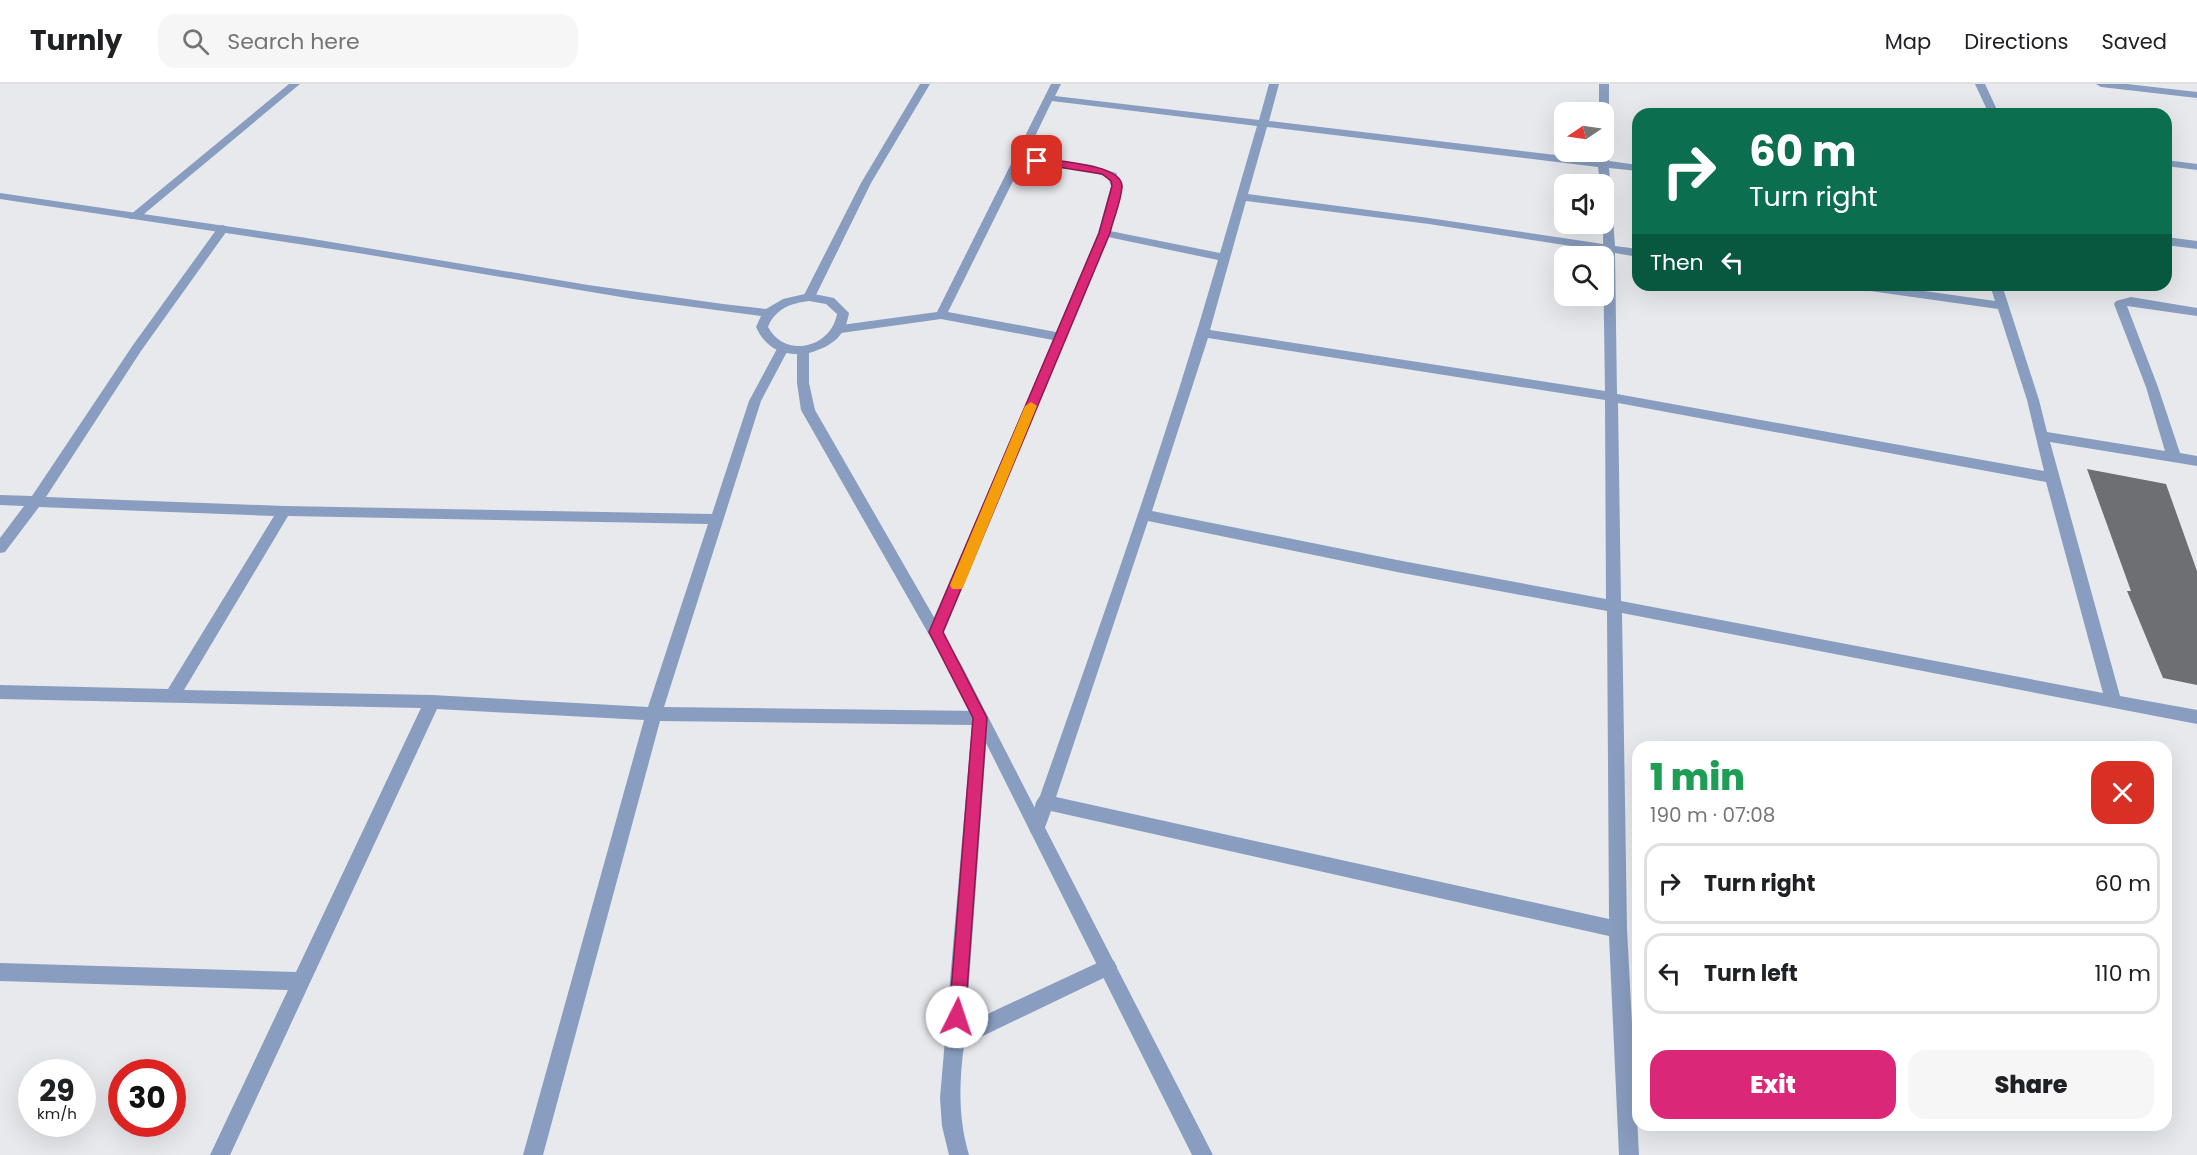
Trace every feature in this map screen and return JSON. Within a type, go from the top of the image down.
[{"type":"street","points":[[134,217],[295,84]]},
{"type":"street","points":[[809,297],[866,183],[925,84]]},
{"type":"street","points":[[941,315],[1056,84]]},
{"type":"street","points":[[1036,828],[1144,515],[1203,333],[1274,84]]},
{"type":"street","points":[[1604,84],[1604,102]]},
{"type":"street","points":[[1980,84],[1992,108]]},
{"type":"street","points":[[2101,84],[2197,95]]},
{"type":"street","points":[[1049,98],[1262,123],[1554,152]]},
{"type":"street","points":[[936,632],[1104,233],[1117,186],[1112,174],[1092,168],[1018,159]]},
{"type":"street","points":[[1614,160],[1632,166]]},
{"type":"street","points":[[1603,162],[1609,246]]},
{"type":"street","points":[[2172,163],[2197,167]]},
{"type":"street","points":[[0,196],[223,228],[639,298],[768,314]]},
{"type":"street","points":[[1243,197],[1429,220],[1590,246]]},
{"type":"street","points":[[0,548],[36,501],[137,348],[223,228]]},
{"type":"street","points":[[1104,233],[1225,258]]},
{"type":"street","points":[[2172,242],[2197,245]]},
{"type":"street","points":[[1614,250],[1632,252]]},
{"type":"street","points":[[1898,291],[2002,306]]},
{"type":"street","points":[[1998,291],[2044,436],[2052,478],[2113,700]]},
{"type":"street","points":[[842,329],[843,314],[838,307],[820,298],[809,297],[786,302],[768,314],[762,327],[768,340],[783,348],[803,350],[826,343],[842,329],[941,315],[1060,337]]},
{"type":"street","points":[[2174,457],[2152,387],[2120,304],[2131,301],[2197,312]]},
{"type":"street","points":[[1610,306],[1618,929],[1629,1155]]},
{"type":"street","points":[[1203,333],[1611,397],[2052,478]]},
{"type":"street","points":[[533,1155],[654,714],[754,401],[783,348]]},
{"type":"street","points":[[803,350],[803,384],[808,410],[936,632],[1203,1155]]},
{"type":"street","points":[[2044,436],[2197,461]]},
{"type":"street","points":[[0,500],[284,511],[715,519]]},
{"type":"street","points":[[172,696],[284,511]]},
{"type":"street","points":[[1144,515],[1397,566],[2197,717]]},
{"type":"street","points":[[0,692],[432,702],[654,714],[980,718]]},
{"type":"street","points":[[220,1155],[432,702]]},
{"type":"street","points":[[959,1155],[954,1137],[949,1086],[955,1040],[980,718]]},
{"type":"street","points":[[1044,802],[1618,929]]},
{"type":"street","points":[[955,1040],[1108,967]]},
{"type":"street","points":[[0,972],[302,981]]},
{"type":"building","points":[[2087,469],[2166,484],[2197,571],[2197,685],[2163,678],[2127,591],[2131,591]]},
{"type":"slow traffic","points":[[957,585],[1031,406]]},
{"type":"route","points":[[957,1017],[980,718],[936,632],[1104,233],[1117,186],[1112,174],[1092,168],[1037,161]]}]
